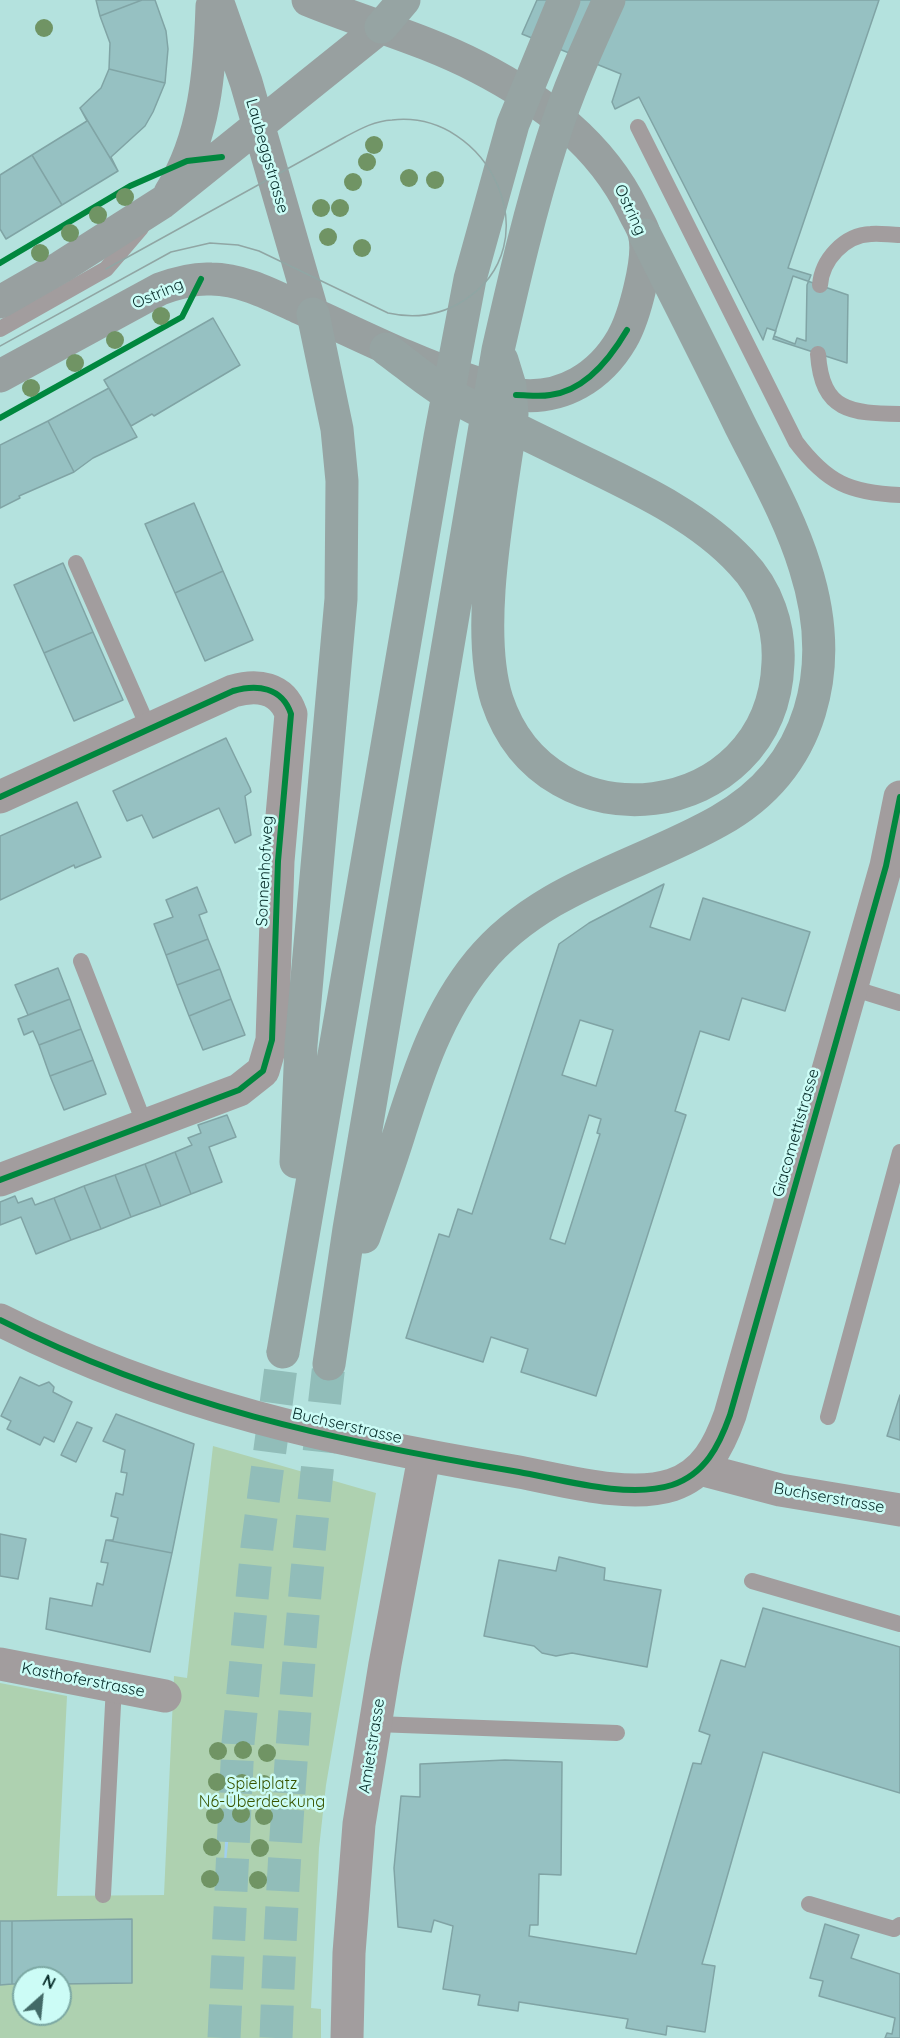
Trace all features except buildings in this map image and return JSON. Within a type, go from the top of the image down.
[{"type":"highway","points":[[381,27],[404,0]]},
{"type":"highway","points":[[283,1352],[401,659],[470,279],[513,124],[564,0]]},
{"type":"highway","points":[[329,1364],[333,1327],[498,350],[531,213],[552,139],[609,0]]},
{"type":"highway","points":[[333,1327],[416,1077],[434,1034],[455,995],[479,962],[505,936],[562,895],[701,832],[736,812],[780,771],[797,745],[810,712],[817,682],[820,649],[817,615],[805,567],[780,504],[645,235]]},
{"type":"highway","points":[[290,1307],[301,1045],[341,599],[342,481],[339,450],[327,374],[313,314]]},
{"type":"highway","points":[[386,349],[438,387],[470,406],[621,480],[712,535],[742,563],[762,590],[776,622],[779,651],[777,683],[769,714],[752,742],[734,763],[705,783],[676,796],[632,802],[592,795],[559,779],[531,756],[510,729],[497,699],[492,674],[488,628],[490,584],[512,414],[510,386],[498,350]]},
{"type":"main road","name":"Laubeggstrasse","points":[[214,0],[260,127],[313,314]]},
{"type":"main road","points":[[164,202],[182,172],[200,120],[209,74],[214,0]]},
{"type":"main road","points":[[308,0],[381,27]]},
{"type":"main road","points":[[0,302],[61,267],[164,202],[260,127],[381,27]]},
{"type":"main road","name":"Ostring","points":[[0,376],[146,296],[166,287],[193,280],[228,281],[253,288],[432,368],[516,395],[551,395],[575,386],[598,370],[615,350],[627,330],[639,299],[645,235],[628,200],[604,162],[555,115],[529,96],[477,66],[381,27]]},
{"type":"street","name":"Sonnenhofweg","points":[[0,1180],[239,1090],[262,1071],[272,1040],[278,861],[291,714],[287,702],[268,690],[247,687],[1,795]]},
{"type":"street","name":"Giacomettistrasse","points":[[700,1469],[718,1445],[730,1415],[886,866],[900,797]]},
{"type":"street","name":"Buchserstrasse","points":[[0,1320],[87,1361],[214,1407],[334,1439],[424,1457],[628,1489],[669,1486],[690,1478],[700,1469],[780,1490],[900,1510]]},
{"type":"street","name":"Amietstrasse","points":[[347,2038],[355,1874],[366,1780],[424,1457]]},
{"type":"street","name":"Kasthoferstrasse","points":[[0,1664],[165,1696]]},
{"type":"lane","points":[[638,127],[796,442],[813,465],[829,479],[869,494],[900,495]]},
{"type":"lane","points":[[0,329],[106,269],[164,202]]},
{"type":"lane","points":[[820,285],[826,264],[847,242],[870,234],[900,235]]},
{"type":"lane","points":[[818,354],[822,378],[838,403],[849,411],[900,414]]},
{"type":"lane","points":[[76,562],[149,729]]},
{"type":"lane","points":[[81,961],[145,1125]]},
{"type":"lane","points":[[852,988],[900,1003]]},
{"type":"lane","points":[[828,1417],[900,1152]]},
{"type":"lane","points":[[752,1581],[900,1624]]},
{"type":"lane","points":[[103,1895],[114,1686]]},
{"type":"lane","points":[[376,1724],[618,1733]]},
{"type":"lane","points":[[809,1904],[894,1929],[900,1925]]},
{"type":"green space","name":"Spielplatz N6-Überdeckung","points":[[213,1446],[376,1493],[326,1785],[319,1848],[311,2008],[321,2009],[321,2038],[0,2038],[0,1683],[67,1696],[57,1896],[164,1895],[174,1676],[187,1678]]},
{"type":"water","points":[[227,1798],[233,1798],[226,1862],[224,1863]]},
{"type":"tunnel","points":[[224,2038],[238,1743],[257,1547],[283,1352]]},
{"type":"tunnel","points":[[276,2038],[284,1869],[296,1701],[329,1364]]},
{"type":"tram line","points":[[0,346],[171,252],[210,243],[238,245],[259,251],[388,313],[408,316],[436,313],[463,301],[490,277],[504,248],[506,216],[498,185],[481,158],[457,136],[427,122],[392,120],[367,126],[351,134],[106,269]]},
{"type":"cycle path","points":[[0,263],[130,186],[187,161],[222,157]]},
{"type":"cycle path","points":[[0,418],[182,317],[201,279]]},
{"type":"cycle path","points":[[516,395],[546,396],[574,387],[595,372],[613,352],[627,330]]},
{"type":"cycle path","points":[[0,797],[233,691],[251,688],[268,690],[282,698],[291,714],[278,861],[272,1040],[263,1071],[239,1090],[0,1180]]},
{"type":"cycle path","points":[[0,1320],[127,1376],[190,1398],[318,1433],[596,1487],[655,1489],[684,1480],[709,1458],[716,1448],[730,1415],[886,866],[900,797]]}]
